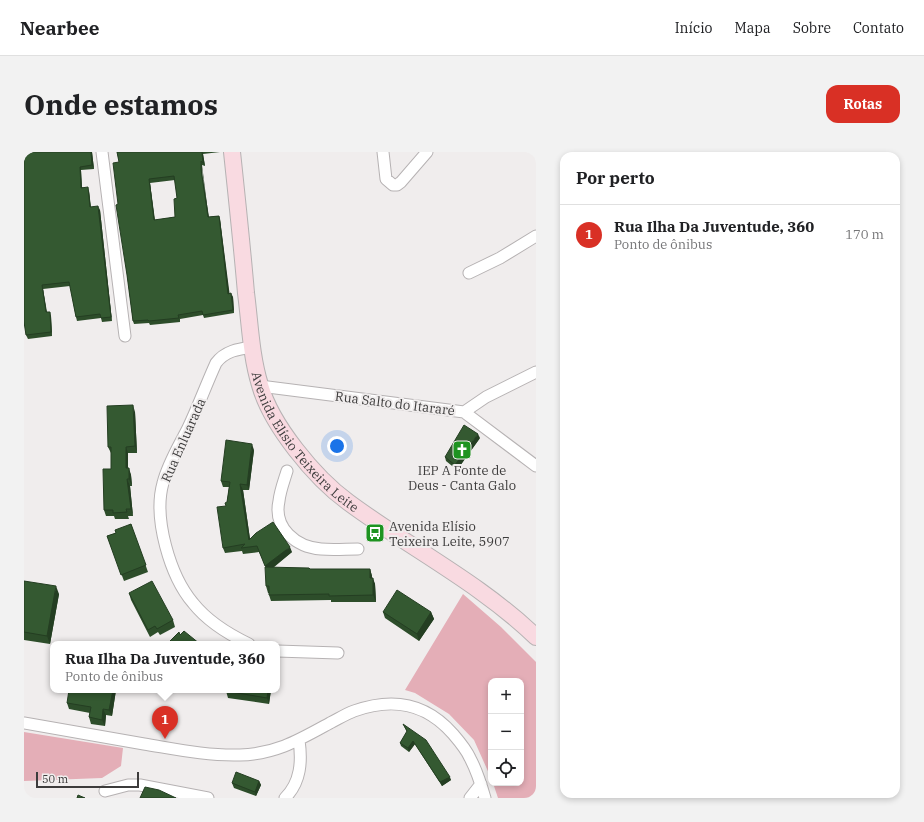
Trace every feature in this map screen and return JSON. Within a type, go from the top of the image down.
[{"type":"main road","name":"Avenida Elísio Teixeira Leite","points":[[232,152],[252,347],[260,386],[274,418],[296,450],[327,484],[347,502],[470,584],[504,609],[536,637]]},
{"type":"street","points":[[102,152],[125,336]]},
{"type":"street","points":[[383,152],[386,179],[393,185],[397,185],[401,182],[426,152]]},
{"type":"street","points":[[469,273],[500,258],[536,236]]},
{"type":"street","name":"Rua Enluarada","points":[[243,641],[211,622],[192,603],[175,575],[163,534],[160,502],[162,483],[168,467],[188,429],[220,357],[225,354],[252,347]]},
{"type":"street","points":[[464,412],[486,397],[536,372]]},
{"type":"street","name":"Rua Salto do Itararé","points":[[260,386],[464,412],[536,466]]},
{"type":"street","points":[[287,471],[278,502],[279,518],[285,532],[296,542],[308,547],[322,549],[358,549]]},
{"type":"street","points":[[280,651],[338,653]]},
{"type":"street","points":[[24,723],[213,754],[262,754],[299,740],[354,711],[391,703],[408,705],[422,709],[439,720],[461,744],[470,757],[485,798]]},
{"type":"street","points":[[285,798],[298,777],[301,755],[299,740]]},
{"type":"street","points":[[470,798],[480,784]]},
{"type":"street","points":[[105,791],[128,785],[140,785],[208,798]]},
{"type":"shaded area","points":[[463,594],[501,627],[536,662],[536,798],[498,798],[494,786],[524,786],[524,678],[488,678],[488,771],[474,740],[449,714],[415,693],[405,690]]},
{"type":"shaded area","points":[[24,732],[123,748],[121,766],[102,778],[24,781]]},
{"type":"building","points":[[24,152],[91,152],[92,165],[80,167],[81,188],[88,187],[90,207],[98,206],[111,317],[101,318],[100,314],[76,317],[69,282],[42,285],[46,312],[50,312],[51,332],[26,335],[24,322]]},
{"type":"building","points":[[117,152],[202,152],[203,163],[201,161],[201,169],[208,217],[219,216],[228,294],[231,293],[233,310],[203,315],[202,311],[178,315],[179,318],[133,321],[116,205],[118,204],[113,163],[119,162]],"holes":[[[174,176],[177,198],[174,199],[175,217],[154,220],[149,179]]]},
{"type":"building","points":[[133,405],[135,446],[126,447],[126,468],[129,468],[129,479],[127,479],[131,509],[126,509],[127,512],[113,513],[113,510],[104,510],[103,469],[111,469],[111,447],[108,447],[107,406]]},
{"type":"building","name":"IEP A Fonte de Deus - Canta Galo","points":[[464,425],[478,434],[455,465],[445,457]]},
{"type":"building","points":[[226,440],[252,444],[247,485],[240,484],[249,540],[256,533],[273,522],[290,547],[265,566],[257,546],[241,548],[245,544],[223,548],[217,507],[226,506],[225,503],[227,502],[230,482],[221,481]]},
{"type":"building","points":[[131,524],[146,565],[121,575],[107,536],[116,533],[115,530]]},
{"type":"building","points":[[265,567],[370,569],[370,578],[373,578],[373,595],[269,595],[269,586],[266,586]]},
{"type":"building","points":[[24,581],[56,586],[47,636],[24,632]]},
{"type":"building","points":[[152,581],[173,620],[157,629],[155,626],[148,630],[129,593]]},
{"type":"building","points":[[397,590],[431,612],[417,634],[383,612]]},
{"type":"building","points":[[184,631],[196,641],[170,641],[179,632],[180,635]]},
{"type":"building","points":[[69,693],[112,693],[109,710],[103,709],[102,720],[89,717],[91,707],[67,703]]},
{"type":"building","points":[[238,693],[268,693],[267,698]]},
{"type":"building","points":[[403,724],[426,740],[450,777],[440,782],[413,741],[408,748],[400,743],[407,731]]},
{"type":"building","points":[[236,772],[259,781],[255,792],[232,783]]},
{"type":"building","points":[[145,787],[159,790],[176,798],[140,798]]},
{"type":"building","points":[[78,795],[85,798],[77,798]]},
{"type":"place","name":"IEP A Fonte de Deus - Canta Galo","points":[[462,450]]},
{"type":"place","name":"Avenida Elísio Teixeira Leite, 5907","points":[[375,533]]},
{"type":"place","name":"Rua Ilha Da Juventude, 360","points":[[165,739]]}]
